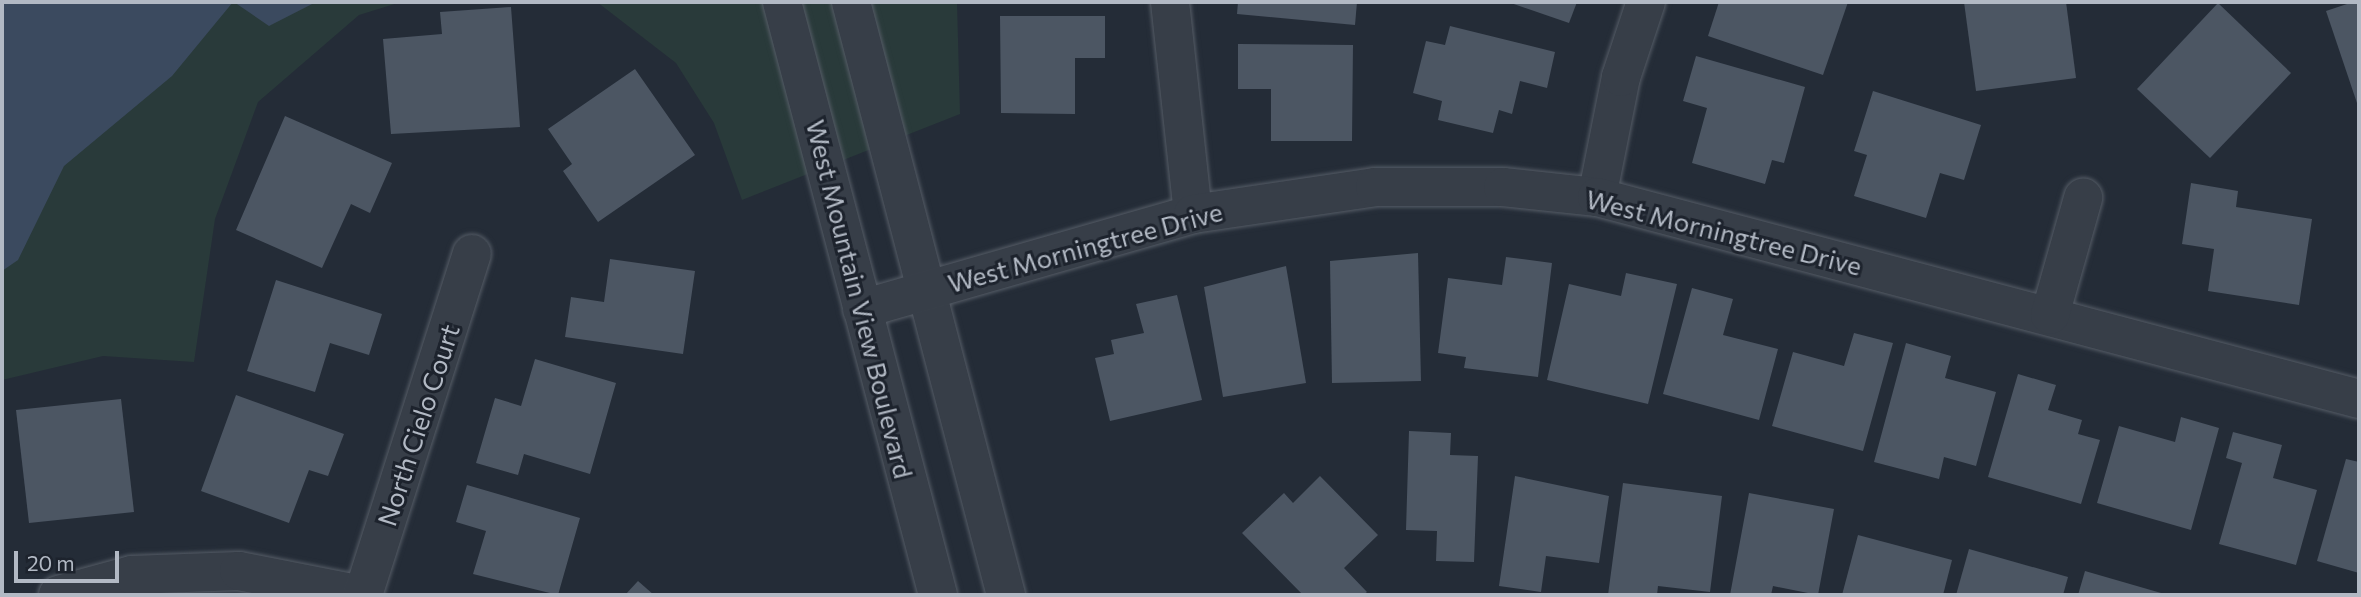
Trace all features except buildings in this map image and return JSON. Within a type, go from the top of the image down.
[{"type":"street","name":"West Mountain View Boulevard","points":[[782,2],[938,595]]},
{"type":"street","points":[[852,2],[1006,595]]},
{"type":"street","points":[[1170,2],[1193,215]]},
{"type":"street","points":[[1597,197],[1621,77],[1646,2]]},
{"type":"street","name":"West Morningtree Drive","points":[[862,309],[926,289],[1103,244],[1193,215],[1375,187],[1503,187],[1597,197],[2050,314],[2359,399]]},
{"type":"street","points":[[2050,314],[2082,198]]},
{"type":"street","name":"North Cielo Court","points":[[363,595],[472,254]]},
{"type":"street","points":[[58,595],[132,575],[239,571],[363,595]]},
{"type":"shaded area","points":[[2,2],[401,2],[359,15],[258,102],[215,219],[194,362],[103,356],[2,380]]},
{"type":"shaded area","points":[[597,2],[957,2],[960,114],[742,200],[714,123],[676,63]]},
{"type":"water","points":[[2,2],[233,2],[172,76],[64,166],[18,260],[2,271]]},
{"type":"water","points":[[234,2],[316,2],[269,26]]}]
